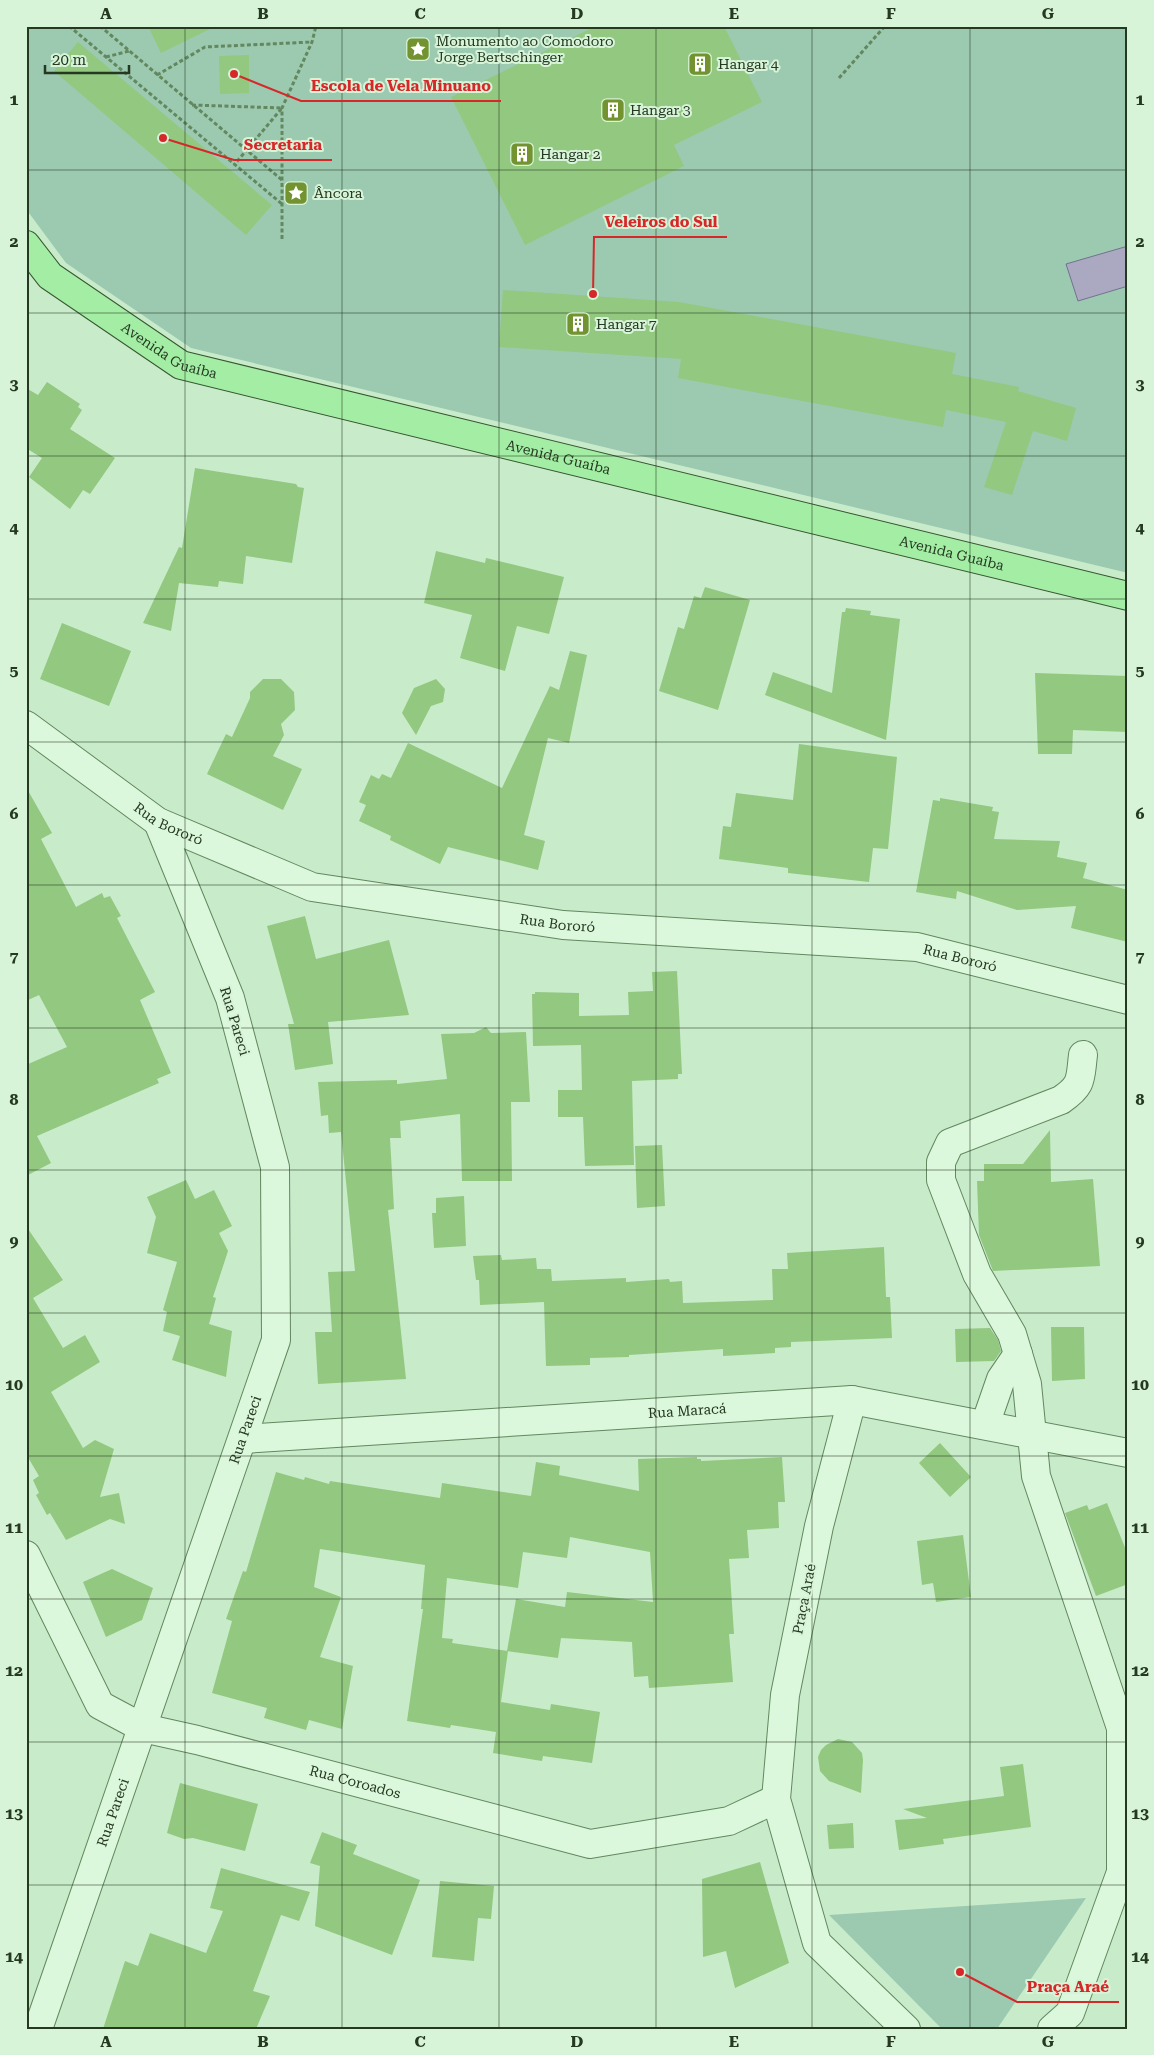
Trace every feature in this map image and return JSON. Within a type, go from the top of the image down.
[{"type":"main road","name":"Avenida Guaíba","points":[[26,245],[50,276],[181,365],[1128,596]]},
{"type":"street","name":"Rua Bororó","points":[[26,725],[158,822],[312,887],[563,924],[918,947],[1128,1000]]},
{"type":"street","name":"Rua Pareci","points":[[38,2029],[276,1340],[275,1167],[230,998],[158,822]]},
{"type":"street","points":[[1052,2029],[1070,2013],[1121,1872],[1121,1728],[1036,1476],[1027,1384],[1012,1334],[977,1274],[941,1180],[941,1162],[950,1143],[1061,1100],[1072,1093],[1079,1084],[1083,1055]]},
{"type":"street","points":[[985,1425],[1001,1380],[1018,1354]]},
{"type":"street","name":"Rua Maracá","points":[[243,1438],[852,1400],[1128,1453]]},
{"type":"street","name":"Praça Araé","points":[[852,1400],[818,1526],[784,1696],[776,1799],[817,1943],[906,2029]]},
{"type":"street","name":"Rua Coroados","points":[[26,1555],[100,1705],[143,1728],[197,1740],[590,1844],[729,1821],[776,1799]]},
{"type":"path","points":[[69,26],[282,204]]},
{"type":"path","points":[[100,26],[282,180]]},
{"type":"path","points":[[234,165],[282,108],[312,42],[316,26]]},
{"type":"path","points":[[839,78],[885,26]]},
{"type":"path","points":[[157,75],[205,47],[312,42]]},
{"type":"path","points":[[106,57],[129,51]]},
{"type":"path","points":[[192,105],[282,108]]},
{"type":"path","points":[[282,108],[282,238]]},
{"type":"green space","points":[[26,26],[1128,26],[1128,246],[1067,264],[1078,301],[1128,286],[1128,573],[191,348],[66,263],[26,209]]},
{"type":"green space","points":[[1086,1898],[997,2029],[942,2029],[829,1915]]},
{"type":"water","points":[[1128,246],[1128,286],[1078,301],[1066,264]]},
{"type":"building","points":[[148,26],[216,26],[161,53]]},
{"type":"building","points":[[596,26],[724,26],[762,102],[674,145],[684,166],[525,245],[451,97]]},
{"type":"building","points":[[78,42],[272,205],[246,235],[54,71]]},
{"type":"building","points":[[249,55],[249,93],[220,94],[219,56]]},
{"type":"building","points":[[503,290],[679,302],[956,353],[952,374],[1019,387],[1018,391],[1076,408],[1067,441],[1033,431],[1012,495],[984,487],[1006,422],[946,410],[943,427],[678,378],[681,359],[499,347]]},
{"type":"building","points":[[47,382],[80,404],[78,407],[82,410],[70,429],[115,458],[90,494],[83,490],[70,509],[29,477],[42,458],[26,448],[26,388],[38,395]]},
{"type":"building","points":[[195,468],[296,484],[298,487],[304,488],[292,563],[246,556],[243,584],[219,581],[218,587],[179,583],[171,631],[143,623],[179,547],[182,548]]},
{"type":"building","points":[[436,551],[485,563],[486,558],[564,577],[549,634],[517,626],[505,671],[460,658],[472,615],[424,603]]},
{"type":"building","points":[[705,587],[750,600],[718,710],[659,691],[678,627],[684,629],[694,596],[701,598]]},
{"type":"building","points":[[846,608],[871,611],[870,615],[900,619],[886,740],[765,695],[773,672],[832,693],[842,612],[845,612]]},
{"type":"building","points":[[62,623],[131,651],[109,706],[40,679]]},
{"type":"building","points":[[570,651],[587,655],[569,743],[548,738],[524,835],[545,841],[538,870],[448,847],[440,864],[390,840],[391,836],[359,821],[366,805],[359,802],[371,775],[379,779],[382,774],[391,778],[408,743],[502,788],[550,686],[559,690]]},
{"type":"building","points":[[1035,673],[1128,676],[1128,732],[1073,730],[1072,754],[1038,754]]},
{"type":"building","points":[[263,679],[281,679],[294,692],[295,710],[281,724],[284,735],[273,756],[302,769],[283,810],[207,774],[226,734],[232,737],[250,698],[250,692]]},
{"type":"building","points":[[436,679],[445,689],[443,702],[431,706],[416,735],[402,713],[414,688]]},
{"type":"building","points":[[799,744],[897,757],[888,849],[873,848],[869,882],[788,873],[788,868],[719,859],[723,826],[731,827],[736,793],[793,800]]},
{"type":"building","points":[[26,787],[52,833],[41,839],[76,907],[102,893],[104,898],[110,896],[121,916],[117,918],[155,992],[140,1000],[171,1073],[157,1079],[159,1083],[37,1136],[51,1163],[26,1176],[26,1065],[67,1047],[39,995],[26,1001]]},
{"type":"building","points":[[940,798],[993,807],[992,811],[999,812],[994,839],[1060,841],[1057,857],[1087,863],[1083,878],[1128,890],[1128,942],[1071,928],[1076,906],[1017,910],[957,891],[956,899],[916,892],[933,800],[940,801]]},
{"type":"building","points":[[305,916],[316,959],[389,940],[409,1015],[328,1022],[333,1064],[295,1070],[288,1024],[294,1024],[267,926]]},
{"type":"building","points":[[677,971],[682,1074],[678,1074],[678,1079],[632,1081],[634,1165],[585,1166],[583,1117],[558,1117],[558,1090],[582,1090],[581,1045],[533,1046],[532,994],[535,994],[535,992],[579,993],[579,1016],[629,1015],[628,992],[653,991],[652,972]]},
{"type":"building","points":[[486,1027],[491,1033],[526,1032],[530,1102],[511,1102],[512,1181],[462,1181],[460,1114],[400,1121],[401,1138],[390,1138],[394,1209],[388,1210],[406,1379],[318,1384],[315,1332],[332,1332],[328,1272],[355,1271],[341,1132],[329,1133],[328,1115],[321,1116],[318,1082],[397,1080],[397,1084],[447,1079],[441,1034],[474,1033]]},
{"type":"building","points":[[1050,1130],[1051,1182],[1093,1179],[1100,1266],[993,1271],[979,1235],[977,1181],[984,1181],[984,1164],[1023,1164]]},
{"type":"building","points":[[662,1145],[665,1206],[637,1208],[635,1146]]},
{"type":"building","points":[[186,1180],[195,1199],[214,1190],[232,1226],[219,1233],[228,1251],[213,1297],[216,1298],[209,1324],[232,1331],[226,1377],[172,1360],[180,1336],[163,1331],[167,1312],[163,1310],[177,1262],[147,1253],[156,1217],[147,1197]]},
{"type":"building","points":[[464,1196],[466,1246],[434,1248],[432,1213],[436,1213],[436,1198]]},
{"type":"building","points":[[26,1226],[63,1280],[33,1298],[63,1348],[85,1335],[100,1362],[51,1392],[83,1448],[95,1440],[114,1449],[100,1497],[119,1493],[125,1524],[110,1519],[66,1540],[50,1513],[47,1515],[36,1495],[39,1493],[33,1480],[39,1476],[26,1454]]},
{"type":"building","points":[[884,1247],[886,1297],[890,1297],[892,1338],[791,1342],[791,1347],[775,1348],[775,1353],[723,1356],[723,1349],[629,1355],[629,1357],[590,1358],[590,1365],[546,1366],[544,1302],[480,1305],[479,1280],[476,1280],[473,1256],[501,1255],[502,1260],[536,1258],[537,1269],[551,1269],[552,1281],[626,1278],[626,1282],[669,1279],[670,1282],[682,1281],[683,1303],[773,1300],[772,1269],[788,1269],[787,1253]]},
{"type":"building","points":[[1051,1327],[1084,1327],[1085,1379],[1052,1381]]},
{"type":"building","points":[[990,1328],[998,1340],[1001,1351],[994,1361],[956,1362],[955,1329]]},
{"type":"building","points":[[940,1443],[971,1477],[950,1497],[919,1463]]},
{"type":"building","points":[[697,1457],[701,1461],[782,1457],[785,1502],[778,1502],[779,1528],[747,1530],[749,1558],[729,1559],[734,1634],[729,1634],[733,1682],[649,1688],[648,1676],[634,1677],[632,1642],[561,1638],[558,1658],[508,1651],[501,1702],[550,1710],[551,1704],[600,1712],[592,1763],[543,1756],[542,1761],[493,1753],[496,1732],[451,1725],[450,1728],[407,1721],[423,1609],[421,1609],[425,1565],[320,1549],[314,1587],[341,1597],[320,1657],[353,1666],[342,1729],[309,1720],[306,1730],[264,1718],[267,1708],[212,1693],[232,1621],[226,1619],[243,1571],[246,1572],[276,1472],[304,1480],[305,1477],[329,1484],[330,1481],[440,1498],[442,1483],[531,1496],[536,1462],[560,1466],[559,1475],[639,1491],[638,1459]],"holes":[[[570,1537],[650,1552],[653,1602],[567,1592],[565,1607],[516,1599],[507,1651],[452,1643],[453,1639],[442,1638],[447,1578],[518,1588],[523,1552],[567,1558]]]},
{"type":"building","points":[[1107,1503],[1128,1555],[1128,1584],[1096,1596],[1065,1513],[1087,1505],[1089,1510]]},
{"type":"building","points":[[963,1535],[971,1597],[936,1602],[933,1583],[922,1585],[917,1541]]},
{"type":"building","points":[[112,1569],[153,1588],[142,1620],[106,1637],[83,1582]]},
{"type":"building","points":[[838,1739],[852,1742],[862,1753],[861,1793],[829,1781],[820,1771],[818,1757],[821,1750]]},
{"type":"building","points":[[1023,1764],[1031,1827],[943,1839],[944,1844],[899,1850],[895,1820],[927,1818],[903,1809],[1004,1796],[1000,1767]]},
{"type":"building","points":[[180,1783],[258,1804],[245,1851],[193,1838],[184,1839],[167,1833]]},
{"type":"building","points":[[853,1823],[854,1848],[829,1849],[827,1825]]},
{"type":"building","points":[[322,1832],[357,1845],[353,1854],[420,1880],[392,1955],[315,1926],[320,1866],[310,1863]]},
{"type":"building","points":[[760,1862],[789,1963],[735,1988],[726,1951],[703,1957],[702,1879]]},
{"type":"building","points":[[221,1868],[310,1892],[299,1921],[281,1915],[253,1991],[270,1996],[256,2029],[103,2029],[125,1961],[138,1966],[150,1933],[206,1953],[223,1911],[210,1908]]},
{"type":"building","points":[[440,1881],[494,1886],[491,1919],[478,1918],[474,1961],[432,1957]]},
{"type":"place","name":"Monumento ao Comodoro Jorge Bertschinger","points":[[418,49]]},
{"type":"place","name":"Hangar 4","points":[[700,64]]},
{"type":"place","name":"Escola de Vela Minuano","points":[[234,74]]},
{"type":"place","name":"Hangar 3","points":[[613,110]]},
{"type":"place","name":"Secretaria","points":[[163,138]]},
{"type":"place","name":"Hangar 2","points":[[522,154]]},
{"type":"place","name":"Âncora","points":[[296,193]]},
{"type":"place","name":"Veleiros do Sul","points":[[593,294]]},
{"type":"place","name":"Hangar 7","points":[[578,324]]},
{"type":"place","name":"Praça Araé","points":[[960,1972]]}]
